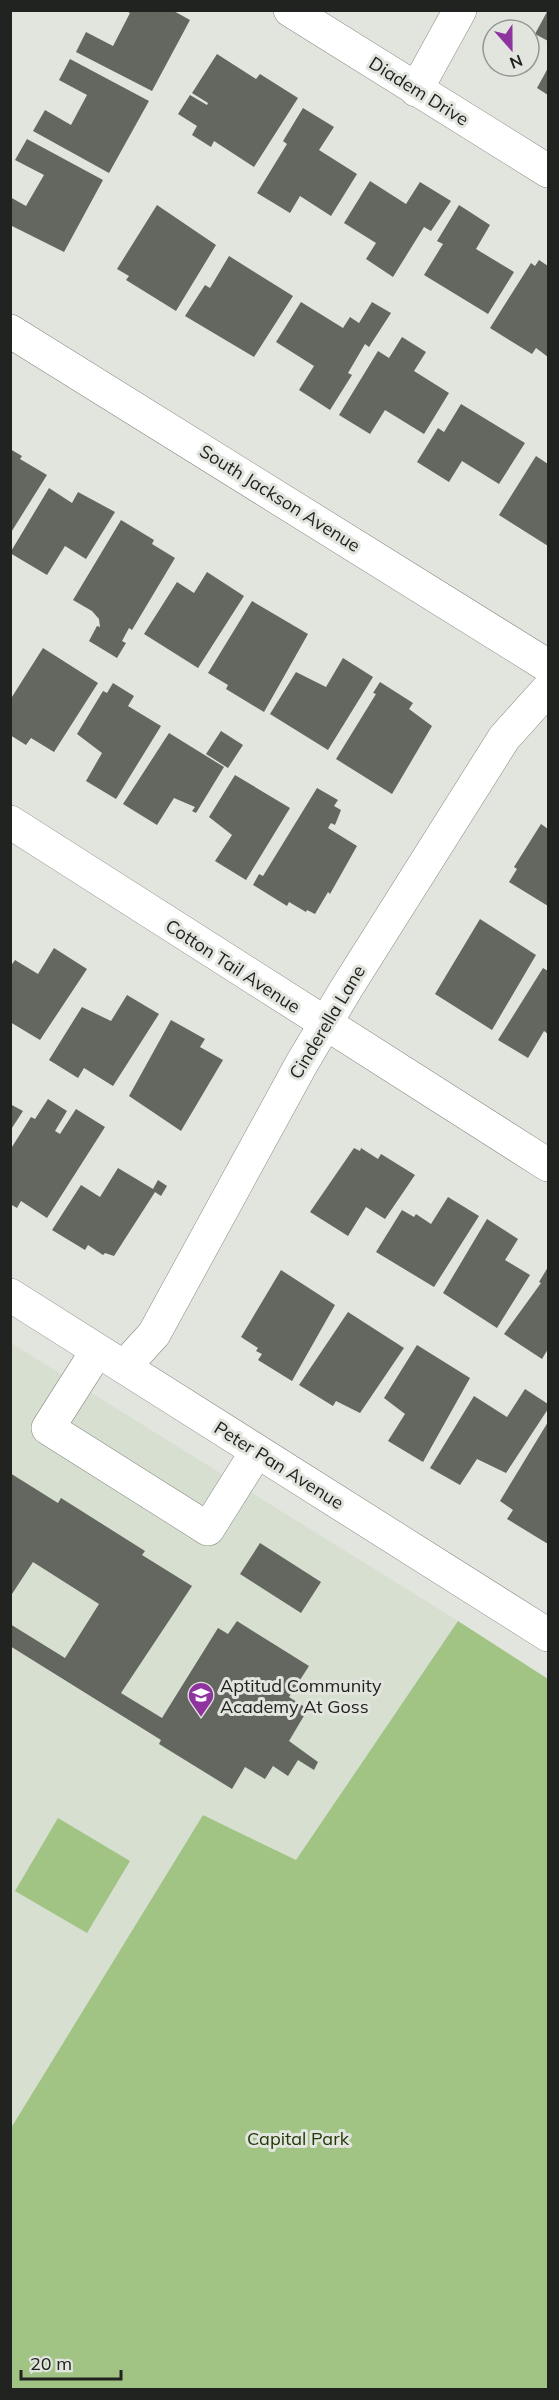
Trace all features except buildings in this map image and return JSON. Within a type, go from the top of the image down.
[{"type":"street","name":"Diadem Drive","points":[[290,10],[549,171]]},
{"type":"street","points":[[416,90],[460,10]]},
{"type":"street","name":"South Jackson Avenue","points":[[10,331],[549,666]]},
{"type":"street","name":"Cinderella Lane","points":[[257,1452],[208,1529],[48,1428],[111,1359],[154,1334],[325,1024],[504,738],[549,689]]},
{"type":"street","name":"Cotton Tail Avenue","points":[[10,822],[549,1165]]},
{"type":"street","name":"Peter Pan Avenue","points":[[10,1295],[549,1635]]},
{"type":"shaded area","name":"Aptitud Community Academy At Goss","points":[[11,1343],[458,1621],[296,1860],[203,1815],[11,2128]]},
{"type":"green space","name":"Capital Park","points":[[458,1621],[548,1679],[548,2389],[11,2389],[11,2128],[203,1815],[296,1860]]},
{"type":"green space","points":[[58,1818],[130,1861],[87,1933],[15,1891]]},
{"type":"place","name":"Aptitud Community Academy At Goss","points":[[201,1718]]}]
